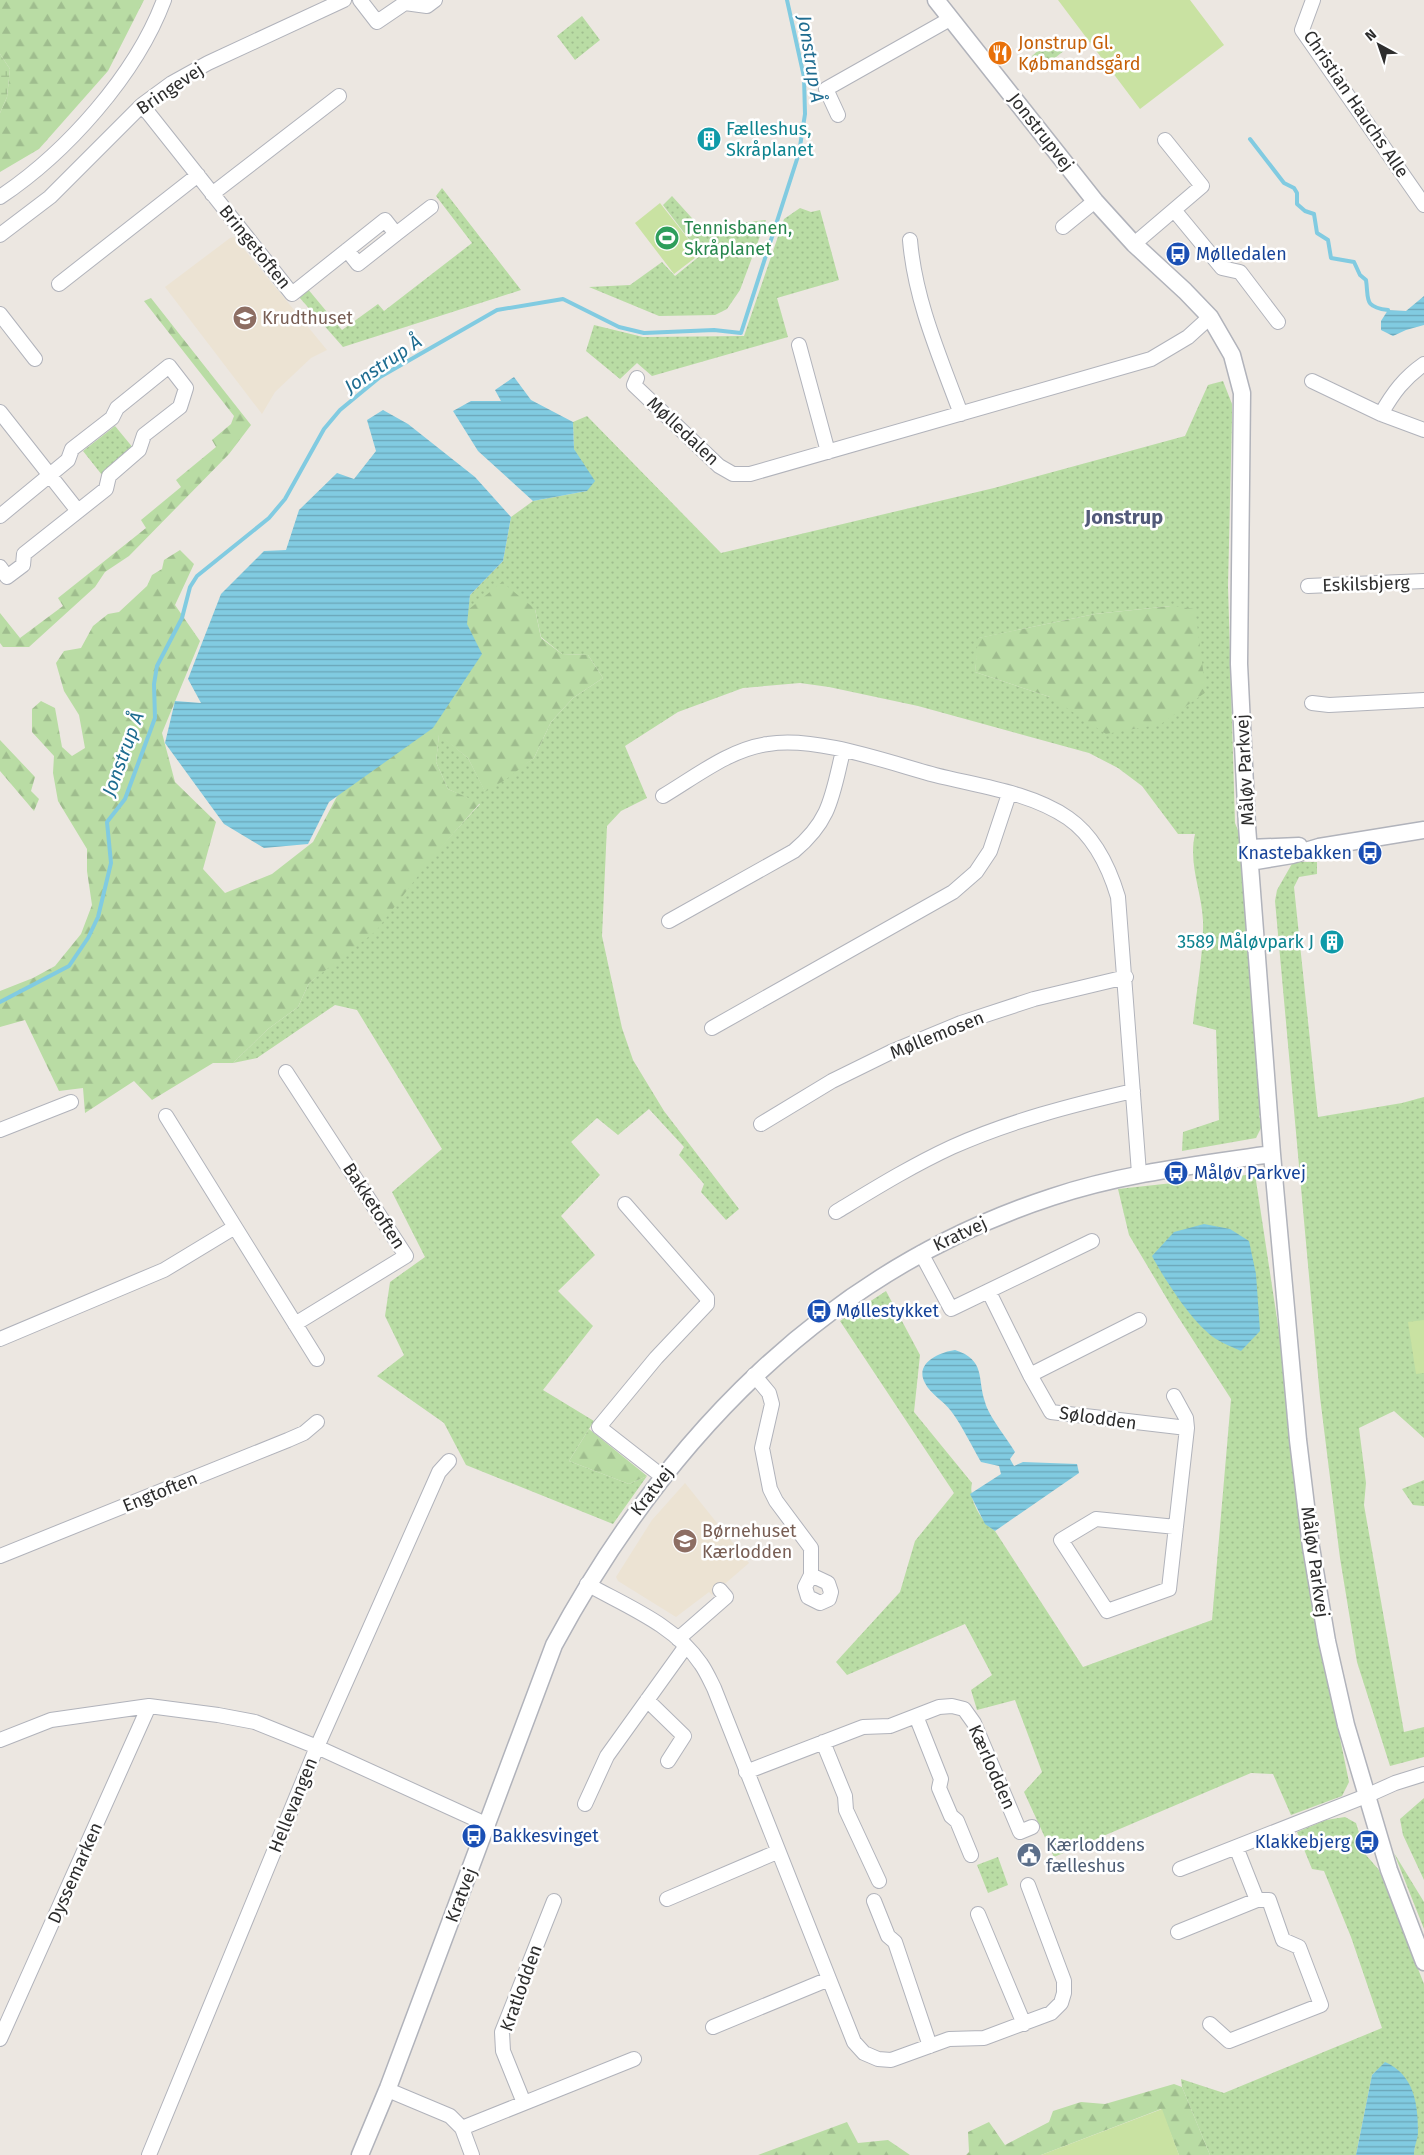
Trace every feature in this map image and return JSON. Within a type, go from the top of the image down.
[{"type":"street","points":[[0,197],[53,156],[100,106],[143,43],[164,0]]},
{"type":"street","name":"Bringevej","points":[[0,236],[50,196],[142,105],[172,83],[208,63],[344,0]]},
{"type":"street","points":[[360,0],[377,22],[405,4],[427,6],[435,0]]},
{"type":"street","name":"Jonstrupvej","points":[[936,0],[1095,200],[1134,244],[1210,317]]},
{"type":"street","name":"Christian Hauchs Alle","points":[[1313,0],[1302,30],[1424,205]]},
{"type":"street","points":[[838,115],[826,89],[950,19]]},
{"type":"street","name":"Bringetoften","points":[[212,194],[339,96]]},
{"type":"street","name":"Bringetoften","points":[[142,105],[292,294],[385,220],[396,234],[431,207]]},
{"type":"street","points":[[1134,244],[1202,186],[1165,140]]},
{"type":"street","points":[[59,284],[198,175]]},
{"type":"street","points":[[1063,227],[1095,200]]},
{"type":"street","points":[[1174,210],[1222,268],[1240,272],[1278,322]]},
{"type":"street","points":[[910,240],[912,271],[922,307],[961,414]]},
{"type":"street","points":[[0,314],[35,359]]},
{"type":"street","name":"Mølledalen","points":[[637,378],[634,385],[719,466],[733,474],[750,474],[1151,359],[1188,337],[1210,317]]},
{"type":"street","name":"Måløv Parkvej","points":[[1210,317],[1232,355],[1242,393],[1239,664],[1250,855],[1272,1154],[1298,1440],[1327,1641],[1346,1725],[1389,1870],[1424,1962]]},
{"type":"street","points":[[798,345],[828,452]]},
{"type":"street","points":[[1381,414],[1406,376],[1424,364]]},
{"type":"street","points":[[0,516],[68,460],[72,448],[112,418],[117,408],[169,366],[186,388],[180,407],[144,435],[139,450],[109,476],[106,489],[24,554],[24,565],[7,577],[0,567]]},
{"type":"street","points":[[1312,381],[1381,414],[1424,430]]},
{"type":"street","points":[[0,412],[78,511]]},
{"type":"street","name":"Eskilsbjerg","points":[[1308,586],[1424,581]]},
{"type":"street","points":[[1312,703],[1329,705],[1424,700]]},
{"type":"street","points":[[663,796],[738,752],[767,744],[798,742],[843,751],[1009,794],[1052,809],[1069,819],[1091,840],[1108,868],[1118,897],[1126,977],[1140,1173]]},
{"type":"street","points":[[669,921],[794,851],[811,837],[823,821],[831,802],[843,751]]},
{"type":"street","points":[[712,1028],[953,892],[976,872],[990,851],[1009,794]]},
{"type":"street","points":[[1250,855],[1290,846],[1319,847],[1424,830]]},
{"type":"street","name":"Møllemosen","points":[[761,1124],[832,1081],[891,1052],[961,1023],[1034,999],[1126,977]]},
{"type":"street","name":"Bakketoften","points":[[286,1072],[406,1256],[295,1324]]},
{"type":"street","points":[[836,1212],[904,1171],[953,1147],[1067,1106],[1133,1091]]},
{"type":"street","points":[[0,1130],[71,1102]]},
{"type":"street","points":[[166,1116],[317,1359]]},
{"type":"street","name":"Kratvej","points":[[360,2155],[388,2090],[488,1825],[548,1658],[587,1584],[622,1530],[699,1432],[754,1375],[804,1331],[851,1296],[921,1253],[1013,1210],[1054,1196],[1140,1173],[1272,1154]]},
{"type":"street","points":[[626,1204],[706,1298],[707,1304],[656,1358],[598,1427],[663,1477]]},
{"type":"street","points":[[0,1339],[164,1270],[235,1227]]},
{"type":"street","points":[[921,1253],[951,1309],[1092,1241]]},
{"type":"street","name":"Sølodden","points":[[989,1292],[1030,1375],[1051,1412],[1187,1428]]},
{"type":"street","points":[[1030,1375],[1139,1320]]},
{"type":"street","points":[[754,1375],[769,1393],[772,1404],[762,1448],[770,1489],[776,1501],[811,1548],[811,1576]]},
{"type":"street","points":[[1174,1396],[1186,1418],[1187,1428],[1176,1527],[1169,1589],[1107,1612],[1062,1540],[1096,1519],[1176,1527]]},
{"type":"street","name":"Engtoften","points":[[0,1556],[288,1440],[304,1433],[317,1422]]},
{"type":"street","name":"Hellevangen","points":[[149,2155],[317,1747],[439,1472],[448,1461]]},
{"type":"street","points":[[587,1584],[650,1619],[682,1642],[702,1664],[714,1688],[777,1852],[854,2042],[864,2053],[878,2059],[891,2060],[949,2039],[984,2038],[1051,2013],[1061,2003],[1064,1993],[1064,1981],[1028,1885]]},
{"type":"street","points":[[584,1804],[607,1756],[647,1700],[682,1642],[726,1597],[720,1590]]},
{"type":"street","points":[[647,1700],[684,1736],[668,1761]]},
{"type":"street","points":[[0,1740],[51,1720],[149,1706],[218,1714],[254,1722],[317,1747],[488,1825]]},
{"type":"street","name":"Dyssemarken","points":[[0,2039],[149,1706]]},
{"type":"street","name":"Kærlodden","points":[[746,1772],[863,1726],[890,1726],[939,1707],[952,1706],[964,1709],[974,1723],[1020,1832],[1032,1827]]},
{"type":"street","points":[[916,1716],[941,1779],[939,1788],[951,1816],[957,1821],[970,1854]]},
{"type":"street","points":[[823,1742],[845,1796],[846,1810],[879,1881]]},
{"type":"street","points":[[1180,1869],[1395,1783],[1424,1774]]},
{"type":"street","points":[[1236,1847],[1257,1900]]},
{"type":"street","points":[[667,1899],[777,1852]]},
{"type":"street","points":[[1178,1932],[1257,1900],[1268,1900],[1283,1940],[1299,1947],[1321,2005],[1229,2041],[1210,2024]]},
{"type":"street","name":"Kratlodden","points":[[524,2103],[503,2050],[502,2032],[554,1901]]},
{"type":"street","points":[[874,1901],[888,1936],[895,1942],[930,2046]]},
{"type":"street","points":[[978,1914],[1024,2024]]},
{"type":"street","points":[[713,2027],[829,1979]]},
{"type":"street","points":[[462,2128],[634,2059]]},
{"type":"street","points":[[388,2090],[450,2116],[462,2128],[472,2155]]},
{"type":"shaded area","name":"Krudthuset","points":[[234,237],[327,350],[311,358],[275,392],[262,414],[165,287],[230,238]]},
{"type":"shaded area","name":"Børnehuset Kærlodden","points":[[685,1483],[749,1563],[712,1595],[709,1592],[676,1617],[618,1581],[616,1577],[652,1520]]},
{"type":"green space","points":[[0,0],[144,0],[108,71],[39,149],[0,172],[0,113],[7,97],[10,69],[0,54]]},
{"type":"green space","points":[[1058,0],[1190,0],[1224,45],[1140,109]]},
{"type":"green space","points":[[582,16],[600,40],[575,60],[557,36]]},
{"type":"green space","points":[[1056,35],[1065,50],[1042,68],[1032,56]]},
{"type":"green space","points":[[0,54],[10,69],[7,97],[0,113]]},
{"type":"green space","points":[[442,188],[521,290],[343,347],[299,297],[307,288],[342,330],[378,304],[384,311],[472,243],[436,196]]},
{"type":"green space","points":[[672,196],[700,227],[766,220],[740,290],[727,309],[715,315],[659,316],[589,287],[630,285],[662,262],[675,276],[701,255],[663,205]]},
{"type":"green space","name":"Tennisbanen, Skråplanet","points":[[660,203],[700,254],[674,274],[635,223]]},
{"type":"green space","points":[[800,208],[811,212],[820,210],[839,280],[777,298],[788,337],[652,376],[637,363],[620,379],[586,351],[594,325],[643,337],[744,336],[784,219]]},
{"type":"green space","points":[[151,298],[251,425],[229,454],[129,556],[105,572],[95,587],[29,647],[3,647],[0,643],[0,613],[20,638],[63,606],[58,598],[146,528],[141,520],[181,487],[176,480],[216,447],[212,440],[231,424],[234,416],[144,301]]},
{"type":"green space","points":[[1223,381],[1232,404],[1228,586],[1235,823],[1239,833],[1261,1112],[1259,1117],[1264,1122],[1256,1138],[1182,1151],[1183,1132],[1219,1120],[1216,1030],[1193,1024],[1203,933],[1202,910],[1193,856],[1195,834],[1178,834],[1142,786],[1118,768],[1089,753],[918,706],[829,687],[800,683],[743,688],[678,712],[625,746],[647,798],[621,811],[607,826],[602,936],[622,1028],[633,1060],[664,1111],[739,1209],[726,1220],[701,1192],[704,1184],[679,1155],[684,1147],[649,1109],[618,1135],[597,1118],[571,1142],[600,1175],[561,1216],[595,1255],[558,1291],[593,1326],[543,1390],[594,1421],[569,1461],[629,1484],[647,1476],[613,1524],[466,1465],[444,1423],[377,1376],[404,1355],[385,1316],[390,1282],[425,1257],[392,1192],[442,1149],[357,1010],[335,1005],[257,1058],[233,1063],[268,1029],[298,1007],[309,983],[338,959],[480,804],[448,789],[436,762],[439,734],[468,758],[485,791],[534,758],[551,722],[573,698],[603,678],[588,655],[562,654],[541,637],[535,609],[468,610],[470,595],[503,561],[511,517],[533,501],[587,491],[574,449],[573,422],[587,416],[721,553],[994,488],[1185,436],[1208,385]],"holes":[[[1171,606],[1050,697],[975,672],[979,638],[1095,614]]]},
{"type":"green space","points":[[115,426],[134,449],[102,475],[83,451]]},
{"type":"green space","points":[[180,550],[194,564],[175,605],[200,641],[162,733],[175,782],[216,822],[203,869],[225,893],[272,874],[313,842],[345,781],[463,614],[502,582],[535,609],[541,638],[562,654],[588,655],[603,678],[573,698],[551,722],[534,758],[505,780],[485,792],[468,758],[439,735],[436,762],[448,789],[480,803],[431,859],[376,931],[309,983],[298,1007],[268,1029],[233,1063],[213,1063],[152,1100],[134,1081],[85,1113],[83,1088],[59,1091],[25,1020],[0,1027],[0,991],[33,978],[55,966],[81,934],[92,905],[87,871],[87,849],[58,801],[53,773],[54,756],[32,732],[32,709],[41,701],[55,708],[62,747],[72,756],[85,748],[79,715],[64,691],[56,663],[64,651],[81,648],[93,626],[108,614],[119,612],[147,586],[152,575],[162,569],[164,560]]},
{"type":"green space","points":[[1171,606],[1195,609],[1206,692],[1161,724],[1106,734],[1050,697],[975,672],[978,638],[1095,614]]},
{"type":"green space","points":[[0,740],[35,777],[31,791],[39,799],[34,811],[0,771]]},
{"type":"green space","points":[[1293,862],[1317,862],[1317,874],[1299,877],[1294,887],[1318,1117],[1402,1103],[1424,1097],[1424,1438],[1394,1411],[1359,1428],[1366,1483],[1364,1505],[1404,1732],[1424,1727],[1424,1757],[1390,1766],[1357,1662],[1340,1558],[1320,1397],[1275,901],[1277,890]]},
{"type":"green space","points":[[1255,1174],[1284,1365],[1312,1602],[1349,1782],[1342,1796],[1291,1815],[1273,1774],[1251,1773],[1054,1857],[1024,1792],[1042,1772],[1015,1700],[977,1710],[971,1690],[992,1675],[965,1624],[847,1675],[836,1662],[900,1592],[915,1541],[954,1493],[840,1321],[886,1291],[920,1355],[914,1412],[972,1483],[972,1496],[977,1510],[985,1522],[995,1531],[1083,1667],[1212,1620],[1231,1399],[1173,1309],[1129,1235],[1118,1189]]},
{"type":"green space","points":[[1424,1320],[1424,1373],[1416,1374],[1408,1322]]},
{"type":"green space","points":[[589,1429],[647,1476],[629,1484],[569,1461]]},
{"type":"green space","points":[[1424,1480],[1424,1506],[1413,1505],[1402,1489]]},
{"type":"green space","points":[[1424,1798],[1424,1880],[1403,1835],[1400,1819]]},
{"type":"green space","points":[[1345,1817],[1356,1823],[1366,1855],[1379,1870],[1424,1984],[1424,2155],[1414,2155],[1417,2130],[1415,2114],[1404,2091],[1385,2063],[1372,2075],[1356,2155],[1210,2155],[1182,2087],[1181,2079],[1224,2093],[1382,2028],[1351,1937],[1324,1871],[1312,1869],[1297,1832],[1326,1820]]},
{"type":"green space","points":[[1394,1853],[1424,1902],[1424,1929]]},
{"type":"green space","points":[[998,1857],[1008,1885],[988,1893],[977,1865]]},
{"type":"green space","points":[[1174,2084],[1182,2087],[1210,2155],[1179,2155],[1161,2109],[1041,2155],[966,2155],[969,2152],[968,2132],[989,2122],[1005,2145],[1049,2122],[1053,2111],[1081,2102],[1105,2104]]},
{"type":"green space","points":[[1162,2109],[1179,2155],[1041,2155]]},
{"type":"green space","points":[[847,2122],[858,2143],[888,2140],[910,2155],[758,2155]]},
{"type":"water","points":[[1424,296],[1424,325],[1393,336],[1381,330],[1381,321],[1388,310],[1406,311]]},
{"type":"water","points":[[514,377],[531,400],[573,422],[574,449],[595,481],[587,491],[533,501],[478,451],[453,411],[471,401],[501,401],[495,390]]},
{"type":"water","points":[[383,410],[408,424],[475,477],[511,517],[503,561],[470,595],[467,624],[482,654],[433,728],[329,802],[308,844],[264,848],[224,824],[165,743],[175,701],[201,703],[188,679],[221,594],[264,551],[286,550],[299,510],[337,473],[354,479],[376,451],[367,420]]},
{"type":"water","points":[[1204,1224],[1230,1229],[1249,1241],[1256,1274],[1260,1331],[1241,1351],[1216,1339],[1198,1323],[1172,1289],[1152,1256],[1174,1232]]},
{"type":"water","points":[[955,1350],[972,1359],[976,1365],[987,1408],[1015,1452],[1010,1459],[1014,1466],[1023,1462],[1077,1464],[1079,1473],[995,1531],[985,1524],[970,1494],[1001,1474],[999,1466],[981,1462],[955,1417],[948,1407],[927,1387],[923,1376],[923,1370],[930,1360],[942,1353]]},
{"type":"water","points":[[1385,2062],[1402,2074],[1412,2091],[1418,2121],[1418,2135],[1414,2155],[1356,2155],[1372,2075]]},
{"type":"waterway","name":"Jonstrup Å","points":[[0,1002],[69,966],[88,938],[98,917],[111,863],[107,822],[125,799],[155,718],[154,684],[157,666],[182,618],[190,587],[197,576],[269,518],[285,499],[324,429],[340,410],[380,377],[497,310],[563,299],[619,327],[644,333],[714,330],[741,333],[799,153],[805,114],[804,77],[787,0]]},
{"type":"waterway","points":[[1250,139],[1284,183],[1294,188],[1297,193],[1297,204],[1305,211],[1314,214],[1317,233],[1328,240],[1331,258],[1354,262],[1360,275],[1366,280],[1368,297],[1371,304],[1374,307],[1388,310]]},
{"type":"place","name":"Jonstrup Gl. Købmandsgård","points":[[1000,53]]},
{"type":"place","name":"Fælleshus, Skråplanet","points":[[709,139]]},
{"type":"place","name":"Tennisbanen, Skråplanet","points":[[667,238]]},
{"type":"place","name":"Mølledalen","points":[[1178,254]]},
{"type":"place","name":"Krudthuset","points":[[245,318]]},
{"type":"place","name":"Knastebakken","points":[[1370,853]]},
{"type":"place","name":"3589 Måløvpark J","points":[[1332,942]]},
{"type":"place","name":"Måløv Parkvej","points":[[1176,1173]]},
{"type":"place","name":"Møllestykket","points":[[819,1311]]},
{"type":"place","name":"Børnehuset Kærlodden","points":[[685,1541]]},
{"type":"place","name":"Bakkesvinget","points":[[474,1836]]},
{"type":"place","name":"Klakkebjerg","points":[[1367,1842]]},
{"type":"place","name":"Kærloddens fælleshus","points":[[1029,1855]]},
{"type":"district","name":"Jonstrup","points":[[1124,517]]}]
